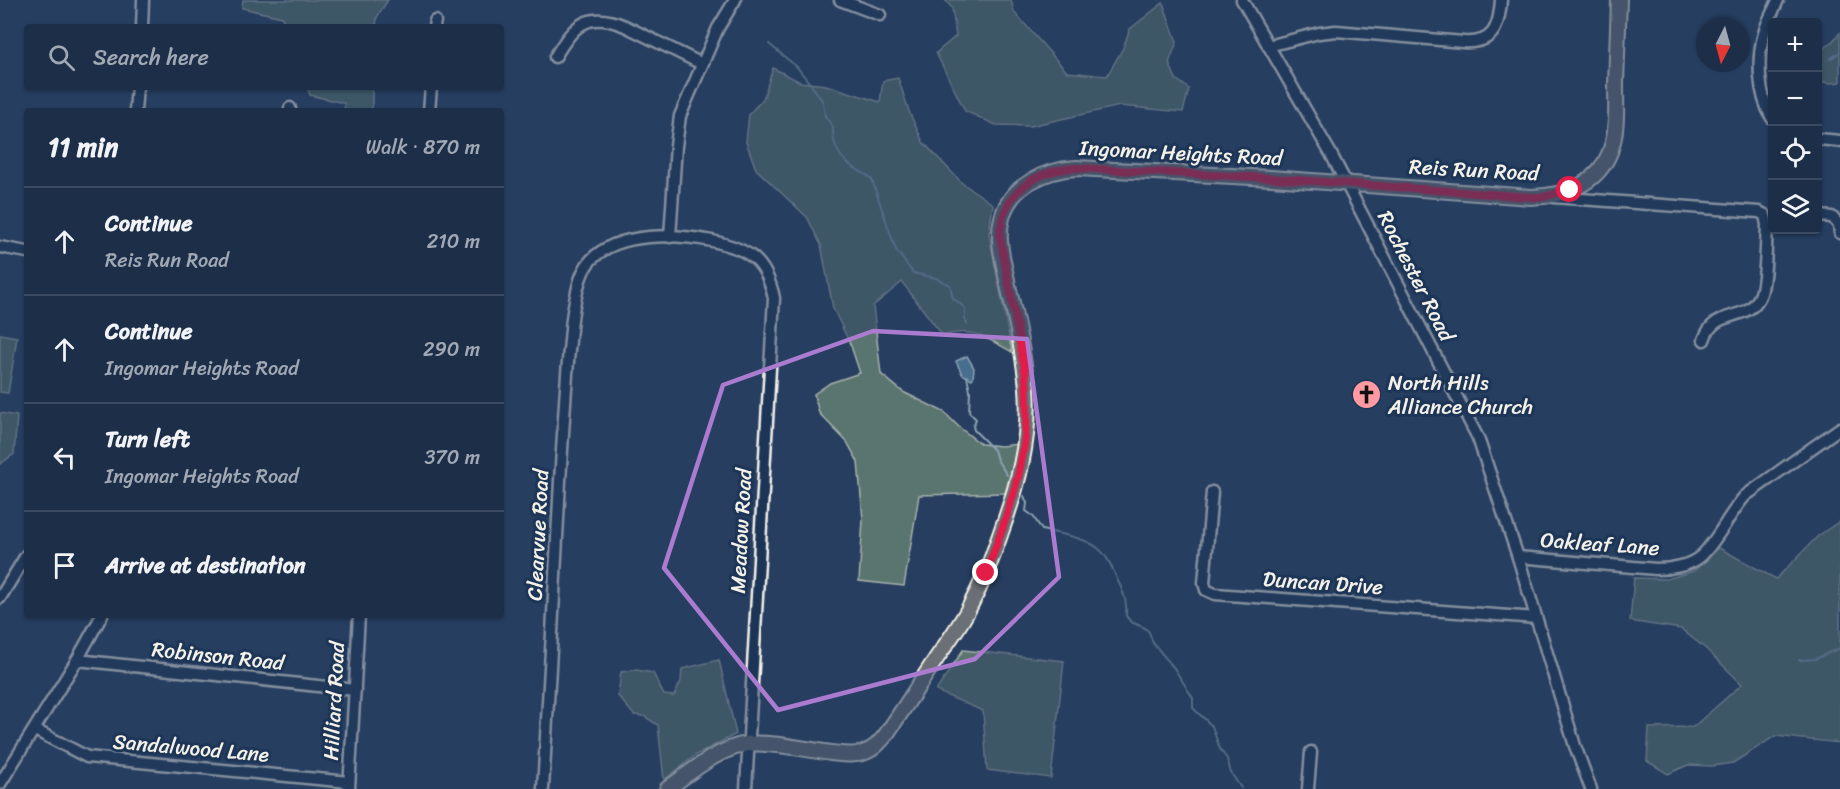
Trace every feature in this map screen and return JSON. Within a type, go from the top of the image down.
[{"type":"main road","name":"Reis Run Road","points":[[1346,183],[1543,197],[1578,188],[1604,163],[1612,144],[1616,102],[1619,0]]},
{"type":"main road","name":"Ingomar Heights Road","points":[[666,789],[717,755],[748,744],[840,754],[863,753],[870,750],[889,730],[969,609],[1011,505],[1025,444],[1027,390],[1025,370],[1000,237],[1004,210],[1020,189],[1042,174],[1076,168],[1219,174],[1346,183]]},
{"type":"street","points":[[142,24],[143,0]]},
{"type":"street","points":[[670,237],[680,116],[724,16],[735,0]]},
{"type":"street","points":[[840,0],[880,15]]},
{"type":"street","name":"Rochester Road","points":[[1242,0],[1346,183],[1473,427],[1518,557],[1575,746],[1591,789]]},
{"type":"street","points":[[1268,46],[1336,31],[1479,41],[1489,36],[1496,27],[1501,0]]},
{"type":"street","points":[[1768,108],[1763,99],[1760,78],[1761,49],[1765,29],[1778,0]]},
{"type":"street","points":[[555,57],[576,27],[603,19],[625,26],[702,64]]},
{"type":"street","points":[[135,108],[137,90]]},
{"type":"street","points":[[429,108],[431,90]]},
{"type":"street","points":[[1822,139],[1840,141]]},
{"type":"street","points":[[1578,188],[1584,193],[1614,203]]},
{"type":"street","points":[[1543,197],[1768,213]]},
{"type":"street","points":[[1704,340],[1710,326],[1716,321],[1750,308],[1760,295],[1767,225],[1765,214],[1759,212]]},
{"type":"street","points":[[1822,216],[1832,217],[1839,225],[1840,232]]},
{"type":"street","name":"Clearvue Road","points":[[543,789],[566,382],[574,304],[582,273],[592,259],[606,249],[635,238],[670,237],[707,240],[740,249],[757,260],[768,276]]},
{"type":"street","points":[[0,247],[24,251]]},
{"type":"street","name":"Meadow Road","points":[[746,789],[774,308],[774,298],[768,276]]},
{"type":"street","name":"Oakleaf Lane","points":[[1518,557],[1656,569],[1666,569],[1692,562],[1708,548],[1745,496],[1840,428]]},
{"type":"street","name":"Duncan Drive","points":[[1212,492],[1204,583],[1206,590],[1215,594],[1536,618]]},
{"type":"street","points":[[0,598],[24,559]]},
{"type":"street","points":[[0,784],[35,730],[100,618]]},
{"type":"street","name":"Hilliard Road","points":[[349,786],[359,618]]},
{"type":"street","name":"Robinson Road","points":[[77,660],[355,690]]},
{"type":"street","name":"Sandalwood Lane","points":[[35,730],[87,757],[349,786]]},
{"type":"street","points":[[1308,789],[1311,752]]},
{"type":"highlighted area","points":[[873,331],[1027,339],[1059,577],[975,659],[778,710],[664,568],[723,385]]},
{"type":"green space","points":[[243,0],[388,0],[377,17],[376,24],[284,24],[282,17],[242,8]]},
{"type":"green space","points":[[945,0],[1011,0],[1014,12],[1067,72],[1107,76],[1123,48],[1130,29],[1163,3],[1177,42],[1169,63],[1176,79],[1189,89],[1183,112],[1120,106],[1030,126],[996,125],[965,111],[936,53],[956,36],[952,8]]},
{"type":"green space","points":[[1840,33],[1840,82],[1822,82],[1822,49]]},
{"type":"green space","points":[[773,68],[800,82],[826,85],[880,102],[883,81],[898,78],[910,114],[923,142],[962,183],[993,204],[989,234],[1012,352],[987,338],[971,333],[953,333],[943,336],[902,282],[873,306],[881,374],[903,392],[944,412],[981,444],[1001,446],[1018,444],[1006,493],[919,495],[904,586],[859,581],[863,520],[858,462],[847,442],[819,413],[814,394],[830,383],[860,373],[851,346],[833,308],[821,245],[807,217],[756,169],[746,142],[749,114],[763,99]]},
{"type":"green space","points":[[308,90],[372,90],[372,108],[345,108],[344,103],[310,95]]},
{"type":"green space","points":[[0,334],[17,337],[8,393],[0,392]]},
{"type":"green space","points":[[0,413],[17,416],[14,454],[0,464]]},
{"type":"green space","points":[[1840,521],[1840,743],[1775,736],[1733,763],[1712,766],[1688,765],[1668,774],[1647,761],[1649,728],[1693,727],[1742,684],[1706,649],[1681,629],[1630,621],[1634,578],[1667,579],[1694,571],[1719,548],[1776,579],[1818,536]]},
{"type":"green space","points":[[963,650],[1064,661],[1051,778],[987,770],[983,711],[936,691]]},
{"type":"green space","points":[[719,660],[736,734],[696,755],[664,780],[658,725],[644,716],[634,715],[618,696],[621,672],[636,670],[653,673],[664,695],[674,696],[681,681],[682,669]]},
{"type":"water","points":[[967,356],[974,368],[972,379],[962,374],[956,361]]},
{"type":"waterway","points":[[769,44],[797,67],[823,102],[825,116],[833,127],[834,140],[841,157],[872,180],[896,250],[913,273],[936,278],[950,285],[953,298],[965,308],[967,324]]},
{"type":"waterway","points":[[1830,59],[1840,52]]},
{"type":"waterway","points":[[967,376],[970,391],[969,412],[976,419],[974,430],[994,450],[997,460],[1007,475]]},
{"type":"waterway","points":[[1024,496],[1027,503],[1026,511],[1033,516],[1042,530],[1072,536],[1087,542],[1099,549],[1106,557],[1123,593],[1126,616],[1131,622],[1149,632],[1153,643],[1174,668],[1193,698],[1193,708],[1212,726],[1231,773],[1241,788]]},
{"type":"waterway","points":[[1799,660],[1815,659],[1840,648]]},
{"type":"place","name":"North Hills Alliance Church","points":[[1367,395]]},
{"type":"route","points":[[986,573],[1011,505],[1027,428],[1025,370],[1004,265],[1000,227],[1004,210],[1009,202],[1020,189],[1042,174],[1066,168],[1148,170],[1531,197],[1543,197],[1570,190]]}]
